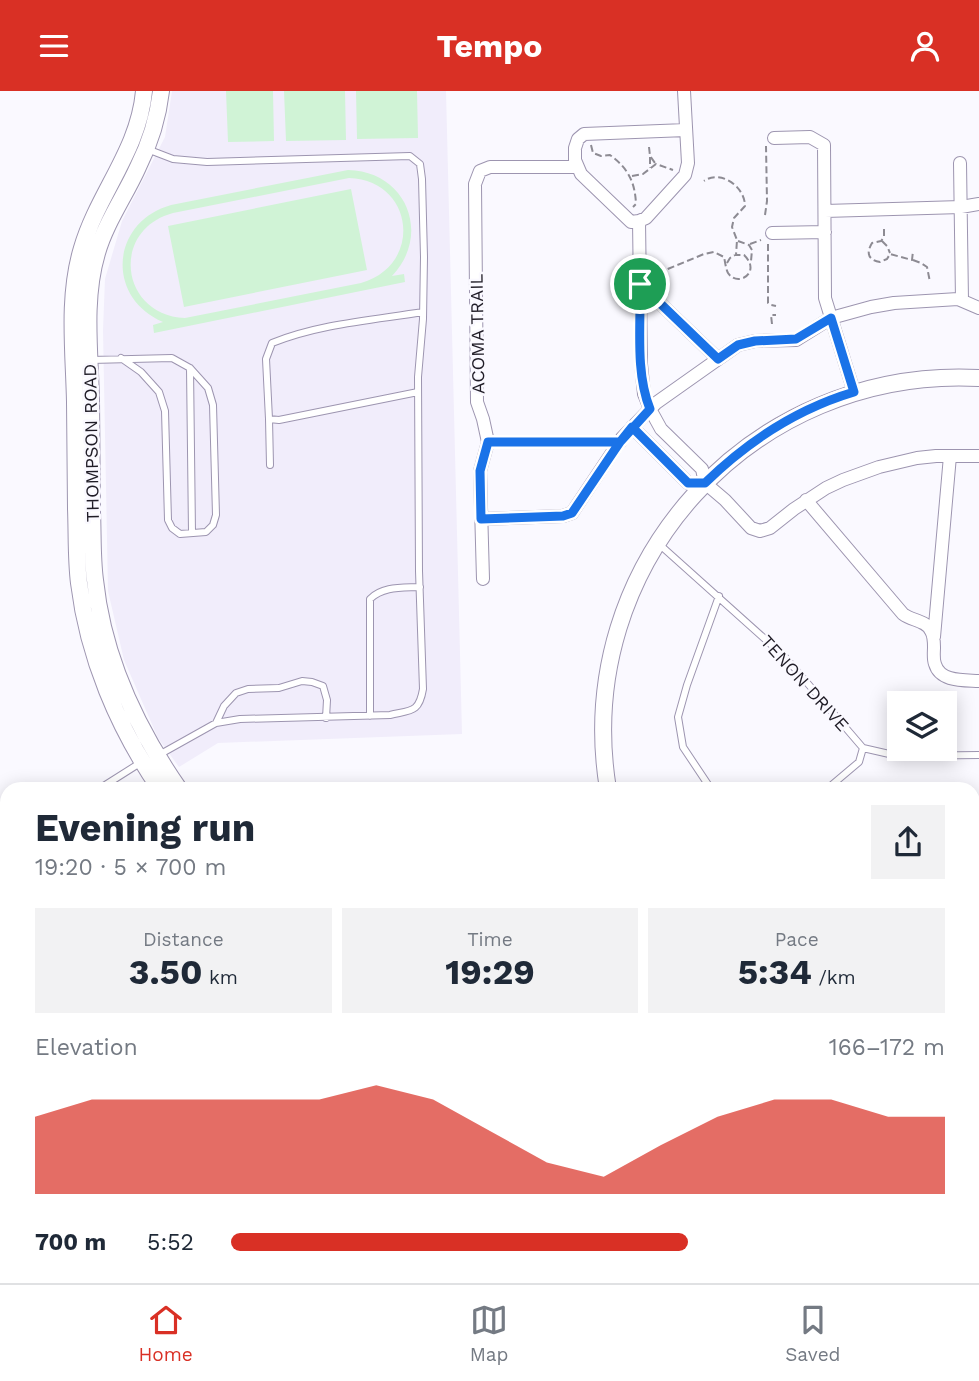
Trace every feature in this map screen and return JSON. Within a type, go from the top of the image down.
[{"type":"street","name":"THOMPSON ROAD","points":[[144,91],[138,145],[139,166],[107,226],[97,253],[82,360],[86,560],[94,580],[101,618],[117,673],[148,741],[150,759],[158,782]]},
{"type":"street","name":"THOMPSON ROAD","points":[[138,145],[151,134],[161,91]]},
{"type":"street","points":[[684,91],[688,163],[685,175],[646,218],[631,222],[581,174],[575,160],[578,139],[584,134],[686,130]]},
{"type":"street","points":[[770,140],[810,137],[824,145],[825,298],[854,392]]},
{"type":"street","points":[[960,163],[962,300]]},
{"type":"street","name":"ACOMA TRAIL","points":[[483,579],[480,471],[488,442],[477,403],[475,184],[480,171],[490,167],[578,167]]},
{"type":"street","points":[[825,211],[961,207],[979,204]]},
{"type":"street","points":[[639,221],[641,364],[644,394],[661,429],[702,469],[705,483]]},
{"type":"street","points":[[768,238],[825,232]]},
{"type":"street","points":[[640,284],[718,359]]},
{"type":"street","points":[[481,519],[563,516],[572,513],[632,427],[656,403],[738,345],[755,341],[796,339],[831,318],[894,303],[942,299],[962,300],[979,307]]},
{"type":"street","points":[[607,782],[603,727],[607,675],[619,624],[638,577],[657,543],[705,483],[733,456],[778,426],[827,402],[890,383],[933,378],[979,378]]},
{"type":"street","points":[[632,427],[688,483],[705,483],[725,499],[747,525],[757,530],[770,528],[806,500],[843,480],[879,467],[917,458],[979,456]]},
{"type":"street","points":[[654,449],[668,435]]},
{"type":"street","points":[[488,442],[620,442]]},
{"type":"street","points":[[950,456],[934,663],[941,674],[953,679],[979,681]]},
{"type":"street","points":[[806,500],[903,614],[928,626],[933,633],[934,642]]},
{"type":"street","name":"THOMPSON ROAD","points":[[150,759],[172,782]]},
{"type":"lane","points":[[111,782],[216,723],[240,719],[390,715],[413,709],[420,702],[423,689],[418,392],[424,257],[420,164],[410,156],[206,162],[173,159],[138,145]]},
{"type":"lane","points":[[270,465],[266,359],[272,343],[289,336],[335,326],[423,312]]},
{"type":"lane","points":[[82,360],[121,358],[173,358],[190,368],[208,389],[213,405],[216,515],[213,526],[206,532],[180,534],[172,528],[168,520],[165,411],[159,392],[141,372],[121,358]]},
{"type":"lane","points":[[190,368],[191,533]]},
{"type":"lane","points":[[269,419],[279,420],[418,392]]},
{"type":"lane","name":"TENON DRIVE","points":[[657,543],[785,657],[863,748]]},
{"type":"lane","points":[[370,716],[370,600],[376,593],[391,588],[420,587]]},
{"type":"lane","points":[[706,782],[682,747],[678,717],[719,596]]},
{"type":"lane","points":[[216,723],[224,706],[236,693],[248,689],[279,688],[302,681],[323,686],[327,700],[326,718]]},
{"type":"lane","points":[[835,782],[859,762],[863,748],[898,756],[979,755]]},
{"type":"path","points":[[591,140],[593,153],[610,155],[618,160],[631,176],[636,204],[631,209]]},
{"type":"path","points":[[765,215],[770,140]]},
{"type":"path","points":[[649,147],[650,168]]},
{"type":"path","points":[[650,156],[656,164],[671,171],[678,170]]},
{"type":"path","points":[[631,176],[643,174],[656,164]]},
{"type":"path","points":[[704,181],[709,177],[726,179],[737,187],[745,200],[745,206],[734,218],[732,227],[737,240],[736,255]]},
{"type":"path","points":[[884,229],[884,237],[881,241],[872,243],[868,255],[880,263],[890,254]]},
{"type":"path","points":[[749,245],[768,238],[768,303],[776,306]]},
{"type":"path","points":[[658,273],[714,252],[724,257],[728,273],[738,279],[744,278],[751,269],[752,250],[749,245],[737,240]]},
{"type":"path","points":[[881,241],[890,254]]},
{"type":"path","points":[[912,260],[913,251]]},
{"type":"path","points":[[890,254],[922,263],[927,267],[930,282]]},
{"type":"path","points":[[726,265],[730,258],[736,255],[744,255],[751,263]]},
{"type":"path","points":[[768,263],[775,263]]},
{"type":"path","points":[[772,324],[771,315],[776,316]]},
{"type":"shaded area","points":[[172,91],[446,91],[462,734],[218,743],[179,767],[158,738],[124,660],[108,591],[103,330],[105,279],[122,221],[165,137]]},
{"type":"green space","points":[[226,91],[273,91],[274,141],[228,142]]},
{"type":"green space","points":[[284,91],[345,91],[346,140],[286,141]]},
{"type":"green space","points":[[356,91],[417,91],[418,138],[357,139]]},
{"type":"green space","points":[[348,170],[368,173],[385,181],[398,193],[407,208],[411,224],[410,242],[404,259],[392,276],[404,274],[405,282],[154,333],[153,325],[163,322],[144,310],[131,296],[124,278],[123,260],[127,243],[136,227],[151,214],[171,205]],"holes":[[[349,178],[371,182],[387,193],[398,207],[403,225],[402,242],[395,259],[381,273],[361,283],[185,318],[163,313],[147,303],[136,288],[131,271],[132,253],[139,236],[153,222],[173,213]]]},
{"type":"green space","points":[[351,189],[367,270],[184,307],[168,226]]},
{"type":"route","points":[[640,284],[641,364],[644,394],[650,409],[632,427],[620,442],[488,442],[480,471],[481,519],[563,516],[572,513],[632,427],[688,483],[705,483],[733,456],[769,431],[807,410],[854,392],[831,318],[796,339],[755,341],[738,345],[718,359],[640,284]]}]
